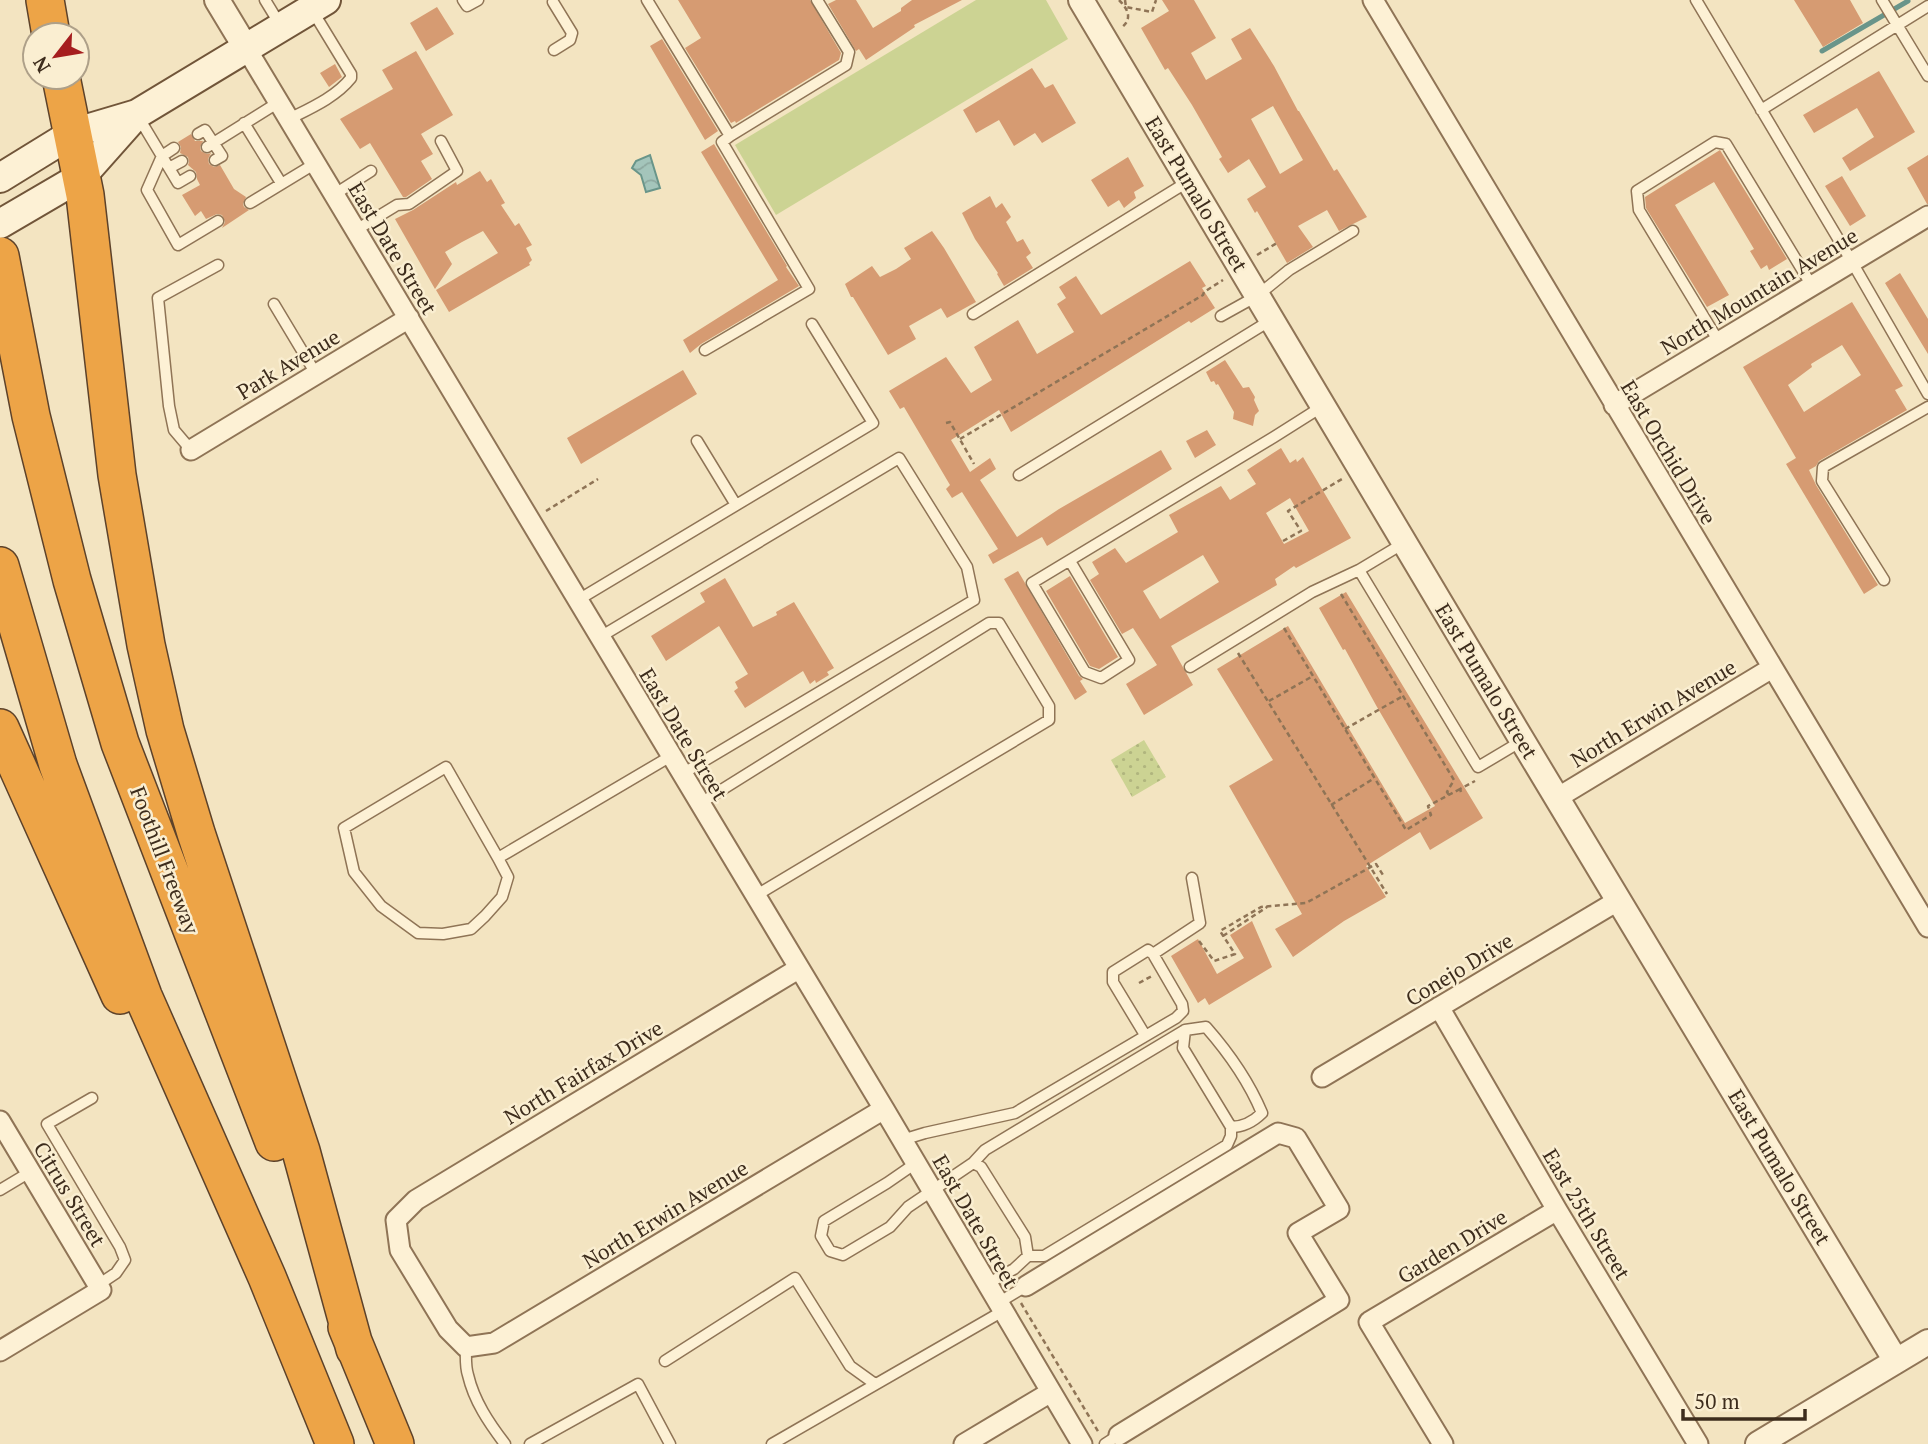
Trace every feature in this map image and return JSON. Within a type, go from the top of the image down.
[{"type":"highway","points":[[45,0],[49,21]]},
{"type":"highway","points":[[64,91],[82,176],[117,475],[146,645],[165,730],[196,833],[301,1151],[355,1349]]},
{"type":"highway","name":"Foothill Freeway","points":[[1,264],[30,416],[72,580],[120,743],[216,995],[395,1444]]},
{"type":"highway","points":[[0,566],[58,765],[143,996],[267,1277],[335,1444]]},
{"type":"highway","points":[[0,728],[113,982],[267,1277]]},
{"type":"main road","points":[[0,178],[73,133],[137,114],[320,3]]},
{"type":"main road","points":[[0,223],[82,176],[137,114]]},
{"type":"street","name":"East Pumalo Street","points":[[1081,0],[1896,1361]]},
{"type":"street","name":"East Orchid Drive","points":[[1373,0],[1928,927]]},
{"type":"street","points":[[221,2],[246,48]]},
{"type":"street","name":"East Date Street","points":[[246,48],[884,1109],[1082,1444]]},
{"type":"street","name":"North Mountain Avenue","points":[[1614,405],[1928,216]]},
{"type":"street","name":"Park Avenue","points":[[191,450],[408,318]]},
{"type":"street","name":"North Erwin Avenue","points":[[1556,797],[1772,668]]},
{"type":"street","name":"Conejo Drive","points":[[1322,1077],[1619,900]]},
{"type":"street","name":"North Fairfax Drive","points":[[466,1347],[447,1329],[400,1250],[396,1220],[416,1200],[798,969]]},
{"type":"street","name":"East 25th Street","points":[[1439,1007],[1698,1444]]},
{"type":"street","name":"North Erwin Avenue","points":[[466,1347],[494,1343],[884,1109]]},
{"type":"street","name":"Citrus Street","points":[[2,1128],[99,1287]]},
{"type":"street","points":[[1026,1286],[1278,1133],[1296,1138],[1339,1209],[1298,1233],[1339,1300],[1112,1440]]},
{"type":"street","name":"Garden Drive","points":[[1443,1444],[1369,1322],[1557,1210]]},
{"type":"street","points":[[0,1351],[99,1287]]},
{"type":"street","points":[[1758,1444],[1928,1342]]},
{"type":"street","points":[[964,1444],[1051,1392]]},
{"type":"lane","points":[[265,0],[282,27]]},
{"type":"lane","points":[[463,0],[467,6],[478,0]]},
{"type":"lane","points":[[647,0],[730,136]]},
{"type":"lane","points":[[705,350],[809,289],[722,142],[846,65],[849,52],[817,0]]},
{"type":"lane","points":[[1696,0],[1928,394]]},
{"type":"lane","points":[[1882,0],[1928,76]]},
{"type":"lane","points":[[553,1],[572,33],[570,40],[554,50]]},
{"type":"lane","points":[[289,119],[323,102],[346,86],[351,78],[320,3]]},
{"type":"lane","points":[[1761,110],[1928,6]]},
{"type":"lane","points":[[210,145],[279,102]]},
{"type":"lane","points":[[137,114],[178,183],[190,176]]},
{"type":"lane","points":[[244,123],[281,183]]},
{"type":"lane","points":[[198,134],[205,130],[210,145],[222,156],[215,160]]},
{"type":"lane","points":[[356,230],[397,205],[409,204],[457,171],[441,141]]},
{"type":"lane","points":[[1719,342],[1639,210],[1637,191],[1715,142],[1726,144],[1812,286]]},
{"type":"lane","points":[[174,148],[162,156],[147,190],[178,245],[218,221]]},
{"type":"lane","points":[[169,168],[182,161]]},
{"type":"lane","points":[[250,203],[316,163]]},
{"type":"lane","points":[[335,194],[371,171]]},
{"type":"lane","points":[[973,314],[1189,181]]},
{"type":"lane","points":[[1221,316],[1257,296],[1289,270],[1353,232]]},
{"type":"lane","points":[[191,450],[174,430],[158,298],[218,265]]},
{"type":"lane","points":[[274,304],[316,374]]},
{"type":"lane","points":[[1019,475],[1272,320]]},
{"type":"lane","points":[[578,600],[873,423],[812,324]]},
{"type":"lane","points":[[1070,561],[1129,660],[1101,678],[1085,672],[1032,583],[1323,406]]},
{"type":"lane","points":[[1884,580],[1822,481],[1824,467],[1928,407]]},
{"type":"lane","points":[[697,441],[736,505]]},
{"type":"lane","points":[[600,637],[899,457],[967,567],[974,600],[682,774]]},
{"type":"lane","points":[[1191,667],[1312,592],[1359,570],[1404,543]]},
{"type":"lane","points":[[1359,570],[1478,767],[1522,740]]},
{"type":"lane","points":[[699,804],[989,623],[999,623],[1007,634],[1049,706],[1049,720],[755,896]]},
{"type":"lane","points":[[498,858],[671,756]]},
{"type":"lane","points":[[446,768],[498,858],[508,877],[502,897],[485,916],[471,929],[443,934],[418,933],[381,906],[354,872],[344,828],[446,768]]},
{"type":"lane","points":[[1153,954],[1200,923],[1192,878]]},
{"type":"lane","points":[[902,1140],[1015,1113],[1176,1017],[1183,1011],[1182,1004],[1148,950],[1112,972],[1113,982],[1145,1035]]},
{"type":"lane","points":[[916,1163],[824,1221],[821,1236],[830,1251],[843,1255],[890,1227],[908,1206],[973,1163],[985,1150],[1185,1031],[1206,1027],[1220,1043],[1256,1100],[1262,1113],[1241,1127],[1231,1127]]},
{"type":"lane","points":[[987,1284],[1014,1269],[1028,1256],[1044,1256],[1227,1145],[1231,1127],[1183,1048],[1185,1031]]},
{"type":"lane","points":[[92,1098],[47,1124],[125,1259],[116,1273],[99,1287]]},
{"type":"lane","points":[[973,1163],[982,1167],[1025,1237],[1028,1256]]},
{"type":"lane","points":[[0,1189],[30,1172]]},
{"type":"lane","points":[[665,1361],[795,1279],[850,1366],[875,1384]]},
{"type":"lane","points":[[772,1444],[1000,1307],[1026,1286]]},
{"type":"lane","points":[[466,1347],[467,1373],[478,1401],[505,1444]]},
{"type":"lane","points":[[530,1444],[638,1384],[670,1444]]},
{"type":"path","points":[[1119,0],[1126,7],[1152,12],[1156,0]]},
{"type":"path","points":[[1119,30],[1127,24],[1129,15],[1125,0]]},
{"type":"path","points":[[1254,257],[1277,243]]},
{"type":"path","points":[[960,439],[1227,278]]},
{"type":"path","points":[[946,423],[950,422],[974,464]]},
{"type":"path","points":[[1283,541],[1301,531],[1288,511],[1345,478]]},
{"type":"path","points":[[546,511],[598,479]]},
{"type":"path","points":[[1341,595],[1454,780],[1447,792],[1449,795]]},
{"type":"path","points":[[1284,628],[1406,830],[1431,815],[1427,806],[1460,789]]},
{"type":"path","points":[[1231,642],[1387,894]]},
{"type":"path","points":[[1269,701],[1313,676]]},
{"type":"path","points":[[1345,729],[1403,696]]},
{"type":"path","points":[[1331,804],[1375,778]]},
{"type":"path","points":[[1196,937],[1214,961],[1235,954],[1220,931],[1261,906],[1306,903],[1376,864],[1382,875]]},
{"type":"path","points":[[1139,983],[1162,970]]},
{"type":"green space","points":[[976,0],[1046,0],[1068,39],[776,215],[735,145]]},
{"type":"green space","points":[[1144,740],[1166,777],[1132,797],[1111,760]]},
{"type":"water","points":[[650,155],[660,188],[646,192],[641,175],[632,168],[636,161]]},
{"type":"building","points":[[678,0],[810,0],[841,53],[839,60],[736,123],[731,123],[685,48],[701,38]]},
{"type":"building","points":[[836,0],[856,0],[873,28],[901,11],[901,8],[912,0],[962,0],[914,25],[915,27],[866,60],[859,49],[856,51],[828,4]]},
{"type":"building","points":[[1162,0],[1194,0],[1216,38],[1191,53],[1206,80],[1242,59],[1231,39],[1250,28],[1334,171],[1337,169],[1367,217],[1339,231],[1327,210],[1298,226],[1313,247],[1287,263],[1257,211],[1255,213],[1247,199],[1266,187],[1249,159],[1228,173],[1219,159],[1222,157],[1192,105],[1168,68],[1165,70],[1141,28],[1169,11]],"holes":[[[1273,106],[1303,160],[1280,174],[1251,119]]]},
{"type":"building","points":[[1794,0],[1850,0],[1863,23],[1823,47]]},
{"type":"building","points":[[437,7],[454,34],[426,51],[410,23]]},
{"type":"building","points":[[662,39],[718,131],[705,140],[650,46]]},
{"type":"building","points":[[416,51],[453,115],[421,134],[433,154],[421,161],[432,179],[403,197],[370,143],[360,149],[340,119],[393,89],[382,70]]},
{"type":"building","points":[[335,64],[342,77],[329,87],[320,73]]},
{"type":"building","points":[[1032,68],[1045,88],[1053,84],[1076,123],[1042,143],[1035,133],[1014,146],[999,120],[976,133],[963,110]]},
{"type":"building","points":[[1879,71],[1915,132],[1850,171],[1842,158],[1874,137],[1857,108],[1814,133],[1803,115]]},
{"type":"building","points":[[191,134],[195,141],[203,141],[201,151],[211,153],[209,164],[214,167],[220,165],[234,189],[246,197],[243,204],[249,210],[222,228],[225,222],[222,215],[217,214],[206,219],[201,211],[195,216],[182,195],[200,185],[196,172],[188,165],[188,157],[180,153],[178,142]]},
{"type":"building","points":[[714,144],[799,286],[690,353],[683,340],[778,280],[701,152]]},
{"type":"building","points":[[1720,150],[1787,259],[1769,270],[1767,265],[1761,269],[1750,251],[1754,249],[1714,182],[1675,205],[1729,295],[1707,307],[1646,208],[1645,197]]},
{"type":"building","points":[[1928,155],[1928,204],[1927,204],[1907,168]]},
{"type":"building","points":[[1128,157],[1144,186],[1134,192],[1136,198],[1124,208],[1119,200],[1108,207],[1091,180]]},
{"type":"building","points":[[480,171],[487,182],[491,179],[505,203],[501,205],[515,226],[519,223],[532,245],[526,248],[532,260],[530,265],[449,312],[436,290],[498,253],[483,231],[462,242],[445,252],[452,264],[435,289],[395,219],[456,182],[457,185]]},
{"type":"building","points":[[1842,176],[1866,216],[1850,226],[1825,186]]},
{"type":"building","points":[[990,196],[996,208],[1002,203],[1011,217],[1006,222],[1017,242],[1023,239],[1031,253],[1026,257],[1033,268],[1004,286],[962,213]]},
{"type":"building","points":[[932,231],[976,302],[947,318],[941,308],[909,326],[916,339],[888,355],[845,284],[872,266],[880,277],[896,269],[911,259],[904,248]]},
{"type":"building","points":[[1190,261],[1206,286],[1202,288],[1215,308],[1191,323],[1189,321],[1011,432],[999,410],[951,440],[970,472],[990,458],[996,469],[980,480],[1017,537],[1059,509],[1161,450],[1172,469],[1047,546],[1042,537],[993,564],[988,555],[998,549],[962,492],[952,498],[946,489],[950,485],[904,407],[900,409],[889,391],[946,357],[971,393],[992,380],[974,347],[1018,320],[1037,354],[1074,332],[1057,304],[1066,298],[1059,287],[1076,276],[1101,315]]},
{"type":"building","points":[[1900,273],[1928,319],[1928,354],[1885,283]]},
{"type":"building","points":[[1852,302],[1903,386],[1895,390],[1907,410],[1819,461],[1809,470],[1878,585],[1864,594],[1786,464],[1796,458],[1743,367]],"holes":[[[1842,345],[1861,375],[1804,412],[1788,385],[1812,367],[1811,364]]]},
{"type":"building","points":[[1225,360],[1243,388],[1249,387],[1255,397],[1259,411],[1255,415],[1253,426],[1233,419],[1234,412],[1218,384],[1211,382],[1206,372]]},
{"type":"building","points":[[683,370],[697,394],[581,464],[567,438]]},
{"type":"building","points":[[1207,430],[1216,445],[1195,458],[1186,441]]},
{"type":"building","points":[[1281,448],[1290,463],[1303,457],[1351,538],[1296,568],[1294,566],[1275,579],[1277,585],[1171,646],[1193,685],[1144,715],[1126,684],[1157,665],[1133,628],[1122,634],[1090,580],[1099,574],[1092,562],[1115,548],[1126,563],[1178,532],[1169,515],[1221,486],[1230,500],[1256,484],[1247,470]],"holes":[[[1290,498],[1309,531],[1284,544],[1266,513]],[[1203,555],[1219,582],[1160,619],[1143,591]]]},
{"type":"building","points":[[1018,571],[1083,679],[1080,681],[1087,692],[1075,700],[1004,579]]},
{"type":"building","points":[[1070,576],[1118,657],[1099,669],[1090,666],[1046,591]]},
{"type":"building","points":[[725,578],[753,627],[777,615],[776,612],[794,602],[834,668],[827,672],[829,675],[810,684],[803,671],[745,708],[734,691],[738,688],[735,682],[748,674],[719,626],[666,661],[651,636],[705,602],[700,593]]},
{"type":"building","points":[[1346,592],[1483,818],[1430,850],[1420,832],[1366,866],[1386,897],[1344,921],[1293,957],[1275,929],[1302,914],[1229,786],[1273,760],[1217,669],[1288,626],[1405,823],[1435,806],[1319,608]]},
{"type":"building","points":[[1252,921],[1272,967],[1209,1005],[1205,998],[1198,1003],[1171,956],[1198,939],[1217,974],[1244,958],[1230,935]]},
{"type":"waterway","points":[[1822,51],[1908,1]]}]
